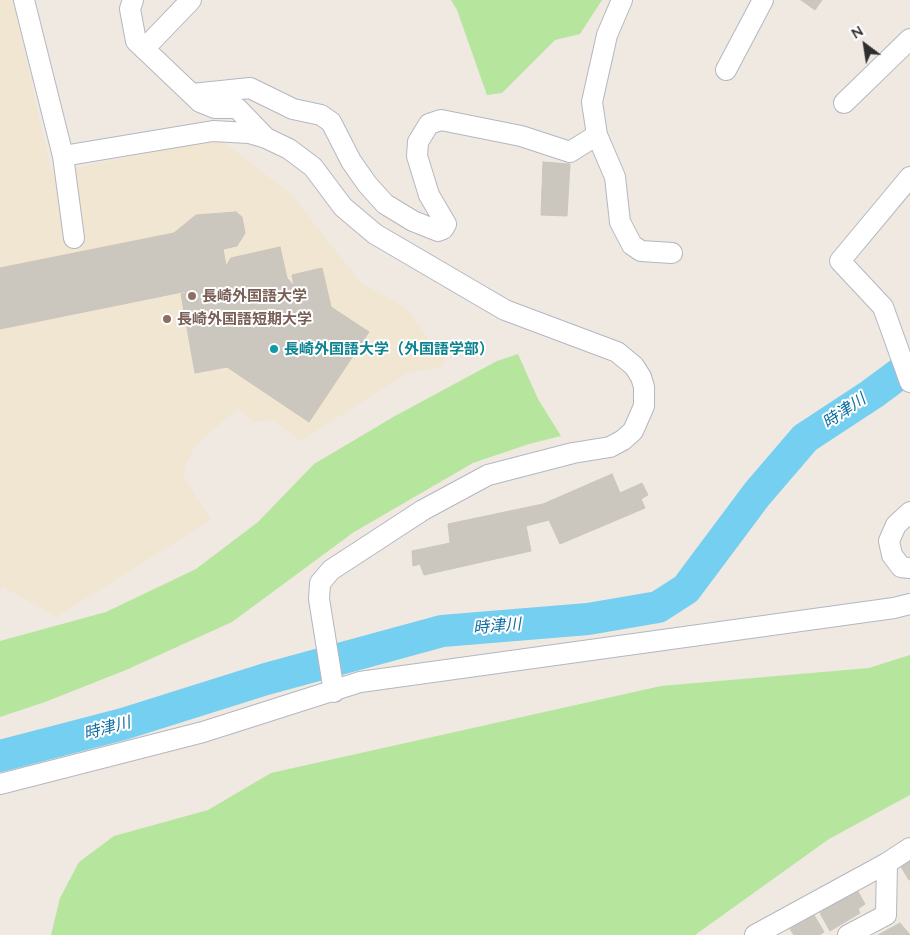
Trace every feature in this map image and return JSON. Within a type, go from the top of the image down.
[{"type":"street","points":[[24,0],[63,156],[74,238]]},
{"type":"street","points":[[133,0],[130,9],[136,41],[200,102],[215,108],[237,108],[266,138]]},
{"type":"street","points":[[172,20],[180,0]]},
{"type":"street","points":[[144,49],[191,0]]},
{"type":"street","points":[[622,0],[607,35],[592,102],[597,135],[615,177],[620,222],[632,245],[641,251],[672,253]]},
{"type":"street","points":[[726,70],[763,0]]},
{"type":"street","points":[[844,103],[910,39]]},
{"type":"street","points":[[192,94],[250,88],[293,109],[321,115],[331,122],[351,161],[367,184],[385,204],[413,221],[438,231],[443,229],[446,224],[429,195],[417,156],[418,142],[429,124],[441,120],[522,136],[570,152],[597,135]]},
{"type":"street","points":[[63,156],[213,131],[249,133],[266,138],[289,149],[313,167],[343,207],[375,234],[505,310],[617,352],[634,366],[644,387],[644,406],[640,419],[633,431],[623,440],[610,447],[573,453],[488,475],[423,510],[331,570],[320,583],[319,599],[334,692]]},
{"type":"street","points":[[910,177],[840,262],[883,306],[910,382]]},
{"type":"street","points":[[910,512],[896,526],[889,541],[892,555],[902,567],[910,568]]},
{"type":"street","points":[[0,784],[203,732],[334,692],[360,682],[894,608],[910,604]]},
{"type":"street","points":[[755,935],[887,863],[910,848]]},
{"type":"street","points":[[848,935],[886,915],[887,863]]},
{"type":"shaded area","name":"長崎外国語大学","points":[[0,0],[13,0],[51,170],[80,167],[219,138],[292,195],[360,282],[409,310],[431,344],[447,356],[442,367],[407,373],[301,441],[272,420],[252,422],[238,408],[195,446],[182,473],[211,520],[56,617],[4,587],[0,591]]},
{"type":"green space","points":[[451,0],[602,0],[580,34],[555,40],[502,93],[487,95],[457,10]]},
{"type":"green space","points":[[518,354],[538,399],[561,436],[529,444],[473,463],[354,532],[232,622],[126,670],[45,702],[0,717],[0,641],[106,612],[196,569],[258,522],[314,464],[395,416],[497,361]]},
{"type":"green space","points":[[910,655],[910,795],[829,839],[695,935],[51,935],[60,898],[79,862],[114,836],[208,810],[271,773],[661,686],[869,668]]},
{"type":"building","points":[[801,0],[822,0],[815,10]]},
{"type":"building","points":[[543,162],[570,164],[567,216],[541,215]]},
{"type":"building","points":[[236,212],[242,217],[245,233],[237,246],[223,249],[226,266],[204,271],[207,287],[0,329],[0,268],[174,233],[196,215]]},
{"type":"building","name":"長崎外国語大学（外国語学部）","points":[[280,247],[287,278],[294,286],[292,275],[322,268],[331,307],[369,332],[309,422],[227,367],[195,373],[181,294],[207,287],[204,271],[226,266],[231,258]]},
{"type":"building","points":[[612,474],[620,493],[642,483],[648,495],[641,499],[645,508],[560,544],[549,520],[526,526],[531,551],[424,575],[420,564],[413,566],[412,551],[450,543],[448,524],[543,504]]},
{"type":"building","points":[[910,855],[910,880],[909,880],[898,862]]},
{"type":"building","points":[[856,888],[865,904],[858,909],[860,913],[830,931],[820,913]]},
{"type":"building","points":[[814,915],[824,932],[819,935],[794,935],[790,929]]},
{"type":"building","points":[[900,923],[910,935],[878,935]]},
{"type":"waterway","name":"時津川","points":[[0,756],[123,724],[266,679],[442,631],[588,619],[658,607],[686,589],[757,494],[805,438],[872,394],[910,366]]},
{"type":"place","name":"長崎外国語大学","points":[[192,296]]},
{"type":"place","name":"長崎外国語短期大学","points":[[167,319]]},
{"type":"place","name":"長崎外国語大学（外国語学部）","points":[[274,349]]}]
